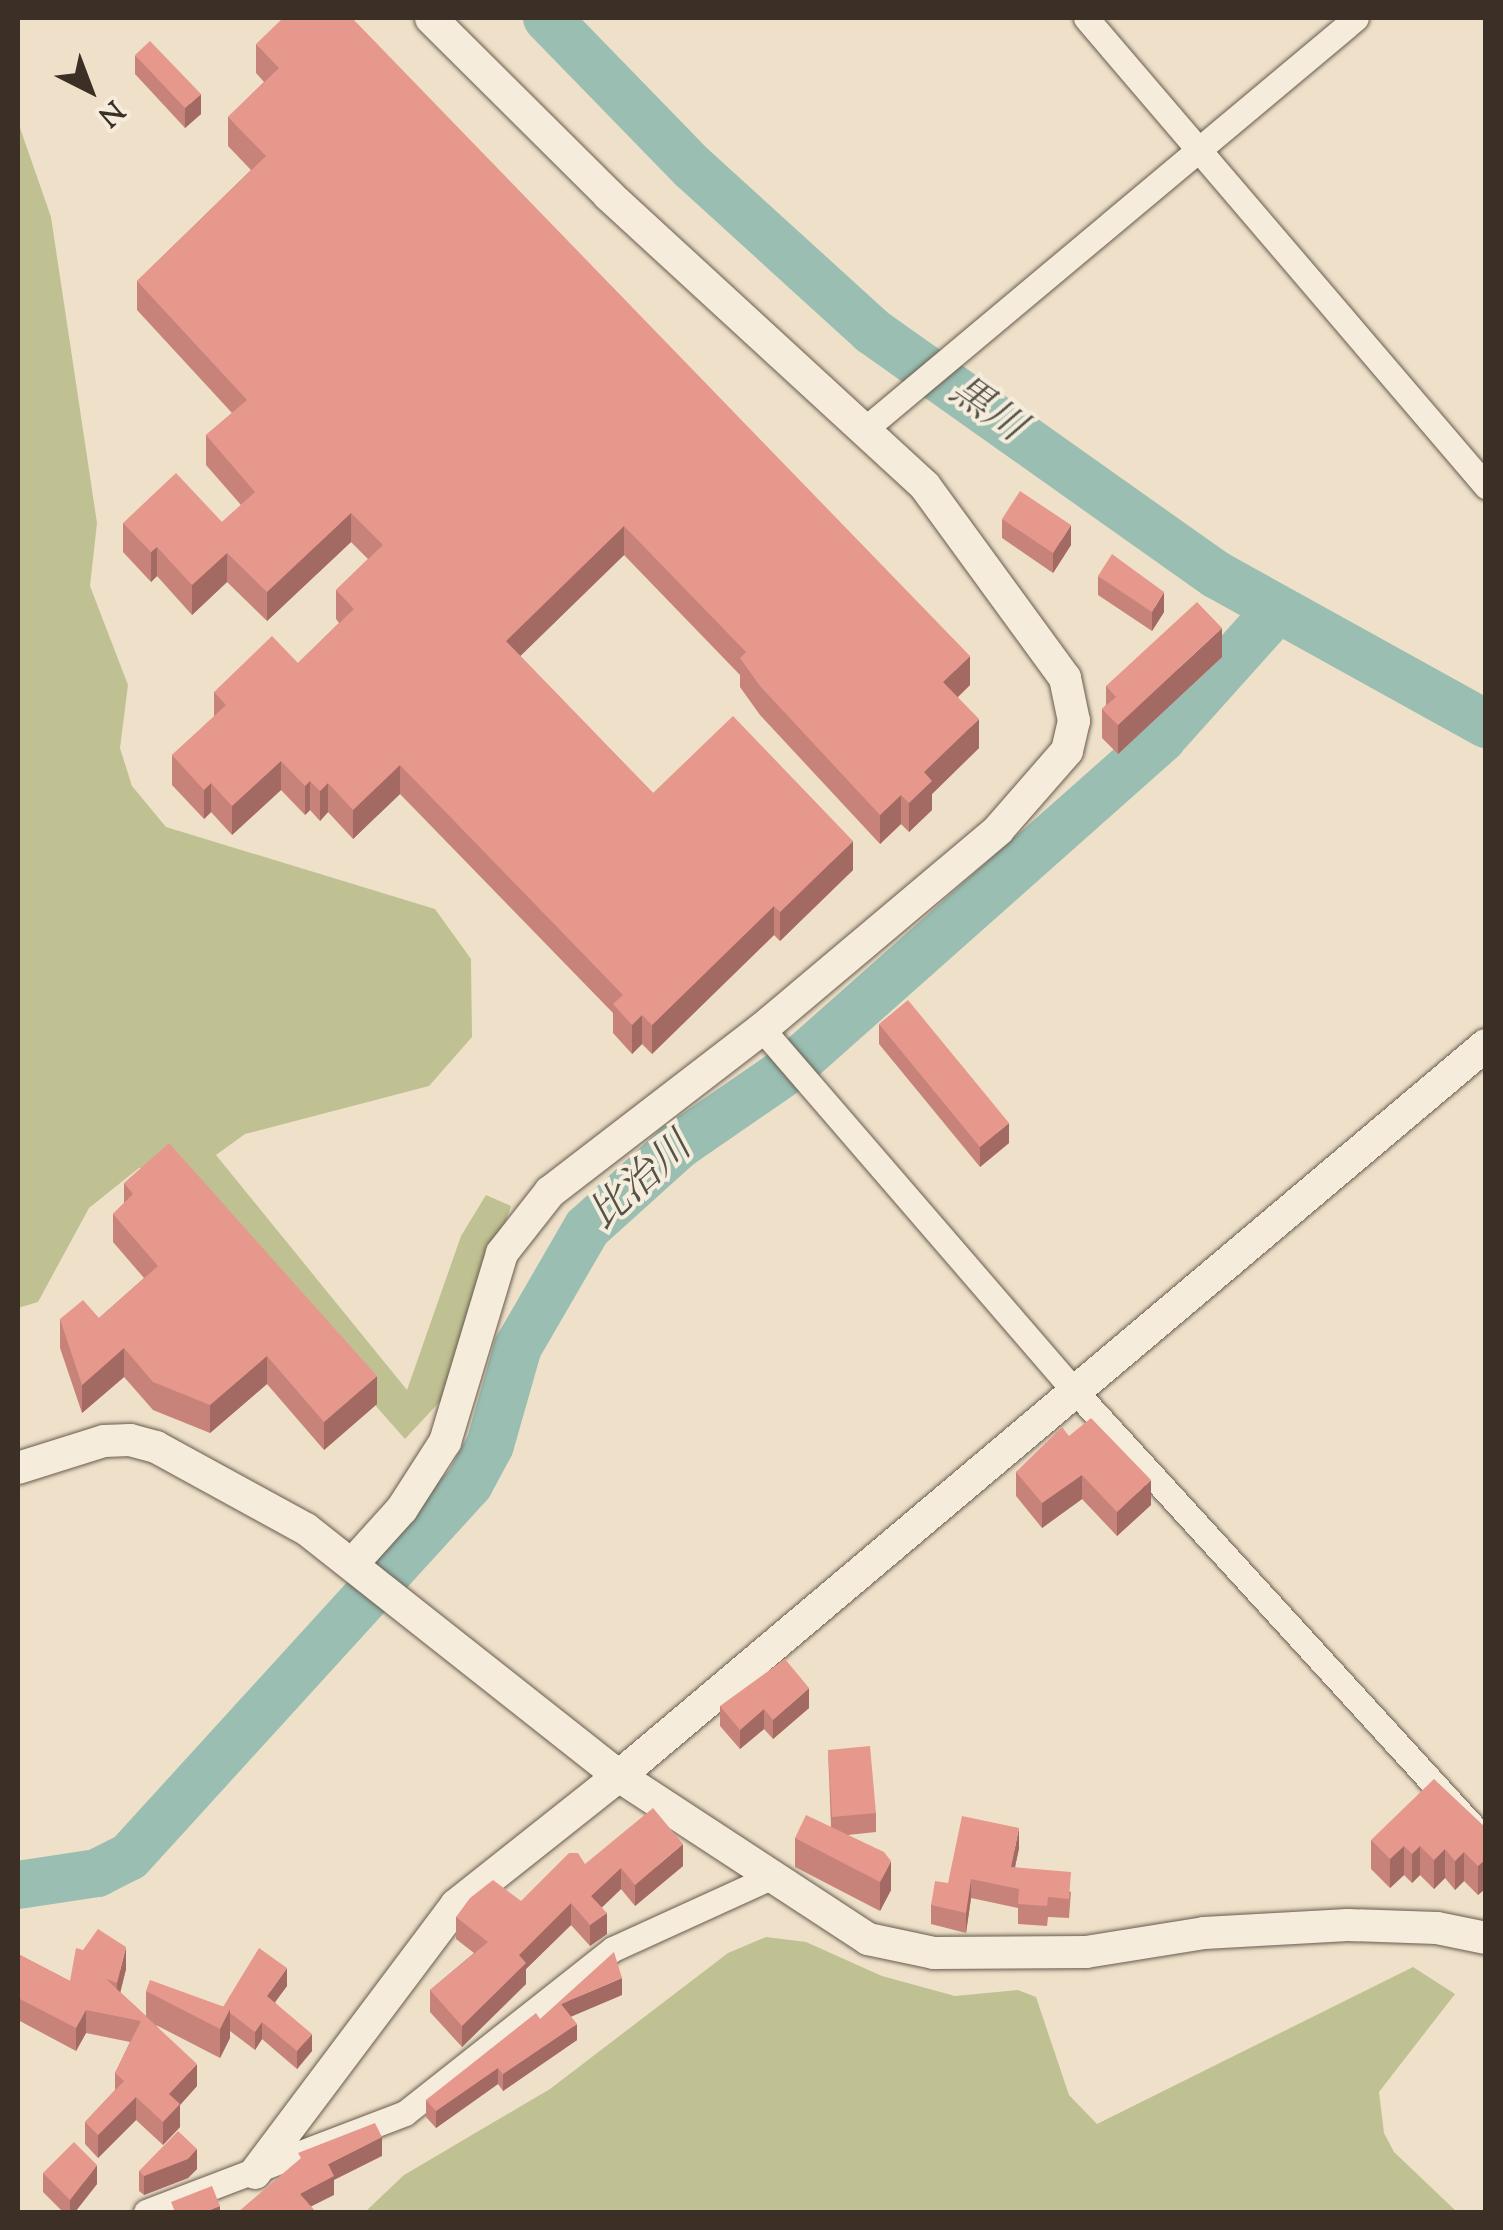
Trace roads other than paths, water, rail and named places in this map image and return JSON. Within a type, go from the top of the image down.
[{"type":"street","points":[[355,1561],[402,1510],[446,1442],[502,1253],[550,1192],[762,1029],[998,830],[1067,751],[1074,721],[1065,678],[1014,605],[873,423],[608,195],[432,18]]},
{"type":"street","points":[[1086,18],[1486,486]]},
{"type":"street","points":[[873,423],[996,324],[1356,18]]},
{"type":"street","points":[[762,1029],[1074,1390],[1486,1841]]},
{"type":"street","points":[[255,2173],[456,1905],[619,1776],[1486,1045]]},
{"type":"street","points":[[18,1468],[104,1441],[156,1447],[355,1561],[619,1776],[868,1939],[934,1953],[1086,1952],[1204,1933],[1348,1925],[1437,1928],[1486,1938]]},
{"type":"street","points":[[146,2212],[405,2113],[613,1949],[771,1876]]},
{"type":"waterway","name":"黒川","points":[[547,18],[692,167],[872,331],[1217,575],[1486,724]]},
{"type":"waterway","name":"比治川","points":[[18,1885],[97,1873],[129,1857],[469,1484],[490,1445],[518,1347],[587,1228],[679,1145],[792,1067],[1162,738],[1275,612]]}]
